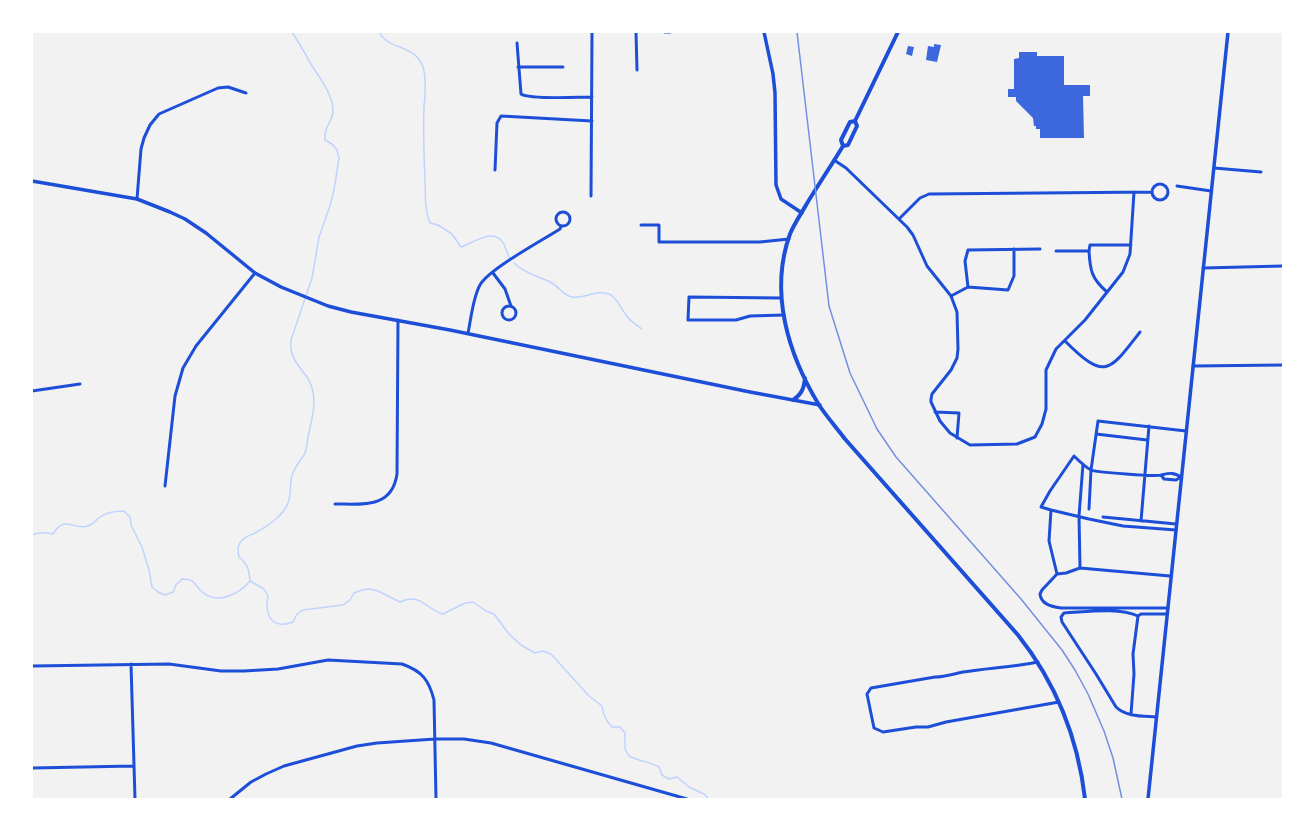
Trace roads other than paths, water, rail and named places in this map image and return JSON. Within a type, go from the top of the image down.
[{"type":"main road","points":[[898,32],[855,121],[857,126],[848,145],[843,146],[834,160],[802,213],[789,239],[784,255],[781,278],[781,298],[790,342],[805,378],[820,405],[845,438],[1018,635],[1038,662],[1045,673],[1070,728],[1078,760],[1085,799]]},
{"type":"main road","points":[[843,146],[840,140],[850,122],[855,121]]},
{"type":"main road","points":[[794,400],[800,395],[803,389],[805,378]]},
{"type":"street","points":[[591,196],[592,32]]},
{"type":"street","points":[[636,32],[637,70]]},
{"type":"street","points":[[665,32],[670,32]]},
{"type":"street","points":[[764,32],[773,74],[775,93],[776,185],[782,199],[802,213]]},
{"type":"street","points":[[1148,799],[1170,576],[1228,32]]},
{"type":"street","points":[[517,43],[521,94],[524,96],[592,96]]},
{"type":"street","points":[[518,67],[563,67]]},
{"type":"street","points":[[137,199],[141,150],[144,138],[150,125],[159,114],[218,88],[228,87],[246,93]]},
{"type":"street","points":[[495,170],[498,123],[501,116],[592,122]]},
{"type":"street","points":[[834,160],[846,168],[899,219],[913,235],[927,266],[951,296],[957,312],[957,358],[951,370],[932,394],[931,402],[940,421],[950,433],[970,445],[1017,444],[1035,437],[1042,424],[1046,410],[1046,370],[1056,349],[1085,320],[1123,272],[1130,254],[1134,192]]},
{"type":"street","points":[[1214,168],[1261,172]]},
{"type":"street","points":[[32,185],[32,181],[137,199],[155,205],[185,219],[206,233],[255,273],[281,287],[328,306],[351,312],[468,333],[820,405]]},
{"type":"street","points":[[1160,184],[1165,186],[1167,191],[1165,198],[1160,200],[1155,198],[1152,192],[1153,187],[1160,184]]},
{"type":"street","points":[[1177,186],[1211,191]]},
{"type":"street","points":[[899,219],[920,198],[929,194],[1152,192]]},
{"type":"street","points":[[468,333],[474,301],[479,286],[484,279],[506,263],[560,229],[561,226],[569,224],[569,215],[564,212],[560,212],[556,217],[557,223],[561,226]]},
{"type":"street","points":[[641,225],[659,225],[659,242],[760,242],[789,239]]},
{"type":"street","points":[[1107,292],[1092,276],[1089,264],[1090,245],[1130,244]]},
{"type":"street","points":[[951,296],[968,287],[1008,290],[1014,276],[1014,249]]},
{"type":"street","points":[[968,287],[965,262],[968,250],[1040,249]]},
{"type":"street","points":[[1056,251],[1089,251]]},
{"type":"street","points":[[1203,268],[1283,266]]},
{"type":"street","points":[[165,486],[175,396],[182,368],[196,346],[255,273]]},
{"type":"street","points":[[493,273],[505,290],[511,306],[515,309],[515,318],[508,320],[503,317],[502,311],[507,306],[511,306]]},
{"type":"street","points":[[781,298],[689,297],[688,320],[736,320],[750,316],[784,315]]},
{"type":"street","points":[[335,504],[378,502],[389,493],[396,481],[398,320]]},
{"type":"street","points":[[1065,341],[1093,365],[1101,367],[1110,366],[1119,359],[1140,332]]},
{"type":"street","points":[[1193,366],[1283,365]]},
{"type":"street","points":[[32,391],[80,384]]},
{"type":"street","points":[[936,412],[959,413],[957,438]]},
{"type":"street","points":[[1089,509],[1091,470],[1098,421],[1186,431]]},
{"type":"street","points":[[1141,521],[1149,426]]},
{"type":"street","points":[[1096,434],[1147,440]]},
{"type":"street","points":[[1176,530],[1123,526],[1041,507],[1066,466],[1074,456],[1091,470],[1161,476],[1164,479],[1176,480],[1181,477]]},
{"type":"street","points":[[1080,568],[1079,516],[1083,464]]},
{"type":"street","points":[[1161,476],[1165,473],[1176,474],[1181,477]]},
{"type":"street","points":[[1051,510],[1049,541],[1057,574]]},
{"type":"street","points":[[1103,517],[1176,524]]},
{"type":"street","points":[[1168,608],[1055,607],[1042,601],[1040,594],[1057,574],[1066,573],[1080,568],[1170,576]]},
{"type":"street","points":[[1156,717],[1131,714],[1120,711],[1116,708],[1062,622],[1061,617],[1064,613],[1107,612],[1131,613],[1138,616],[1141,614],[1167,614]]},
{"type":"street","points":[[1131,714],[1134,674],[1133,654],[1138,616]]},
{"type":"street","points":[[32,666],[169,664],[221,671],[244,671],[278,669],[328,660],[402,664],[412,667],[420,673],[431,688],[434,700],[436,799]]},
{"type":"street","points":[[1038,662],[963,672],[945,677],[936,677],[871,688],[867,694],[874,728],[882,732],[916,727],[928,728],[946,722],[1059,702]]},
{"type":"street","points":[[131,664],[135,799]]},
{"type":"street","points":[[230,799],[251,782],[284,766],[357,746],[377,743],[464,739],[491,743],[687,799]]},
{"type":"street","points":[[32,768],[134,766]]},
{"type":"waterway","points":[[32,535],[37,533],[53,534],[57,528],[66,524],[78,527],[88,526],[106,514],[124,511],[130,517],[131,525],[142,547],[149,570],[152,587],[158,592],[165,595],[173,592],[176,585],[182,579],[186,579],[193,582],[207,595],[214,598],[221,598],[234,594],[250,581],[248,568],[239,557],[239,545],[244,538],[270,524],[280,515],[287,505],[290,494],[291,479],[296,467],[304,455],[312,420],[314,409],[313,392],[308,379],[293,356],[291,340],[312,278],[319,237],[330,206],[339,158],[337,150],[332,144],[325,140],[326,131],[333,113],[330,96],[292,32]]},
{"type":"waterway","points":[[379,32],[383,38],[389,42],[414,54],[423,67],[425,82],[424,134],[426,202],[430,223],[438,225],[452,234],[461,247],[484,237],[495,236],[504,244],[510,259]]},
{"type":"waterway","points":[[514,263],[527,272],[552,283],[564,293],[572,297],[582,297],[596,293],[606,293],[611,295],[618,302],[629,319],[642,329]]},
{"type":"waterway","points":[[250,581],[264,589],[268,596],[267,609],[269,615],[271,619],[280,624],[293,622],[297,614],[303,610],[343,605],[350,600],[354,593],[370,589],[378,591],[400,602],[407,599],[418,600],[443,614],[465,603],[473,602],[486,611],[494,614],[509,634],[521,645],[535,653],[543,651],[551,654],[589,696],[602,706],[605,718],[612,727],[620,727],[625,733],[625,749],[629,756],[659,767],[662,775],[669,779],[677,777],[689,787],[704,794],[709,799]]},
{"type":"railway","points":[[797,32],[829,306],[850,373],[877,429],[896,457],[1021,599],[1062,650],[1075,670],[1088,694],[1104,731],[1113,758],[1122,799]]}]
